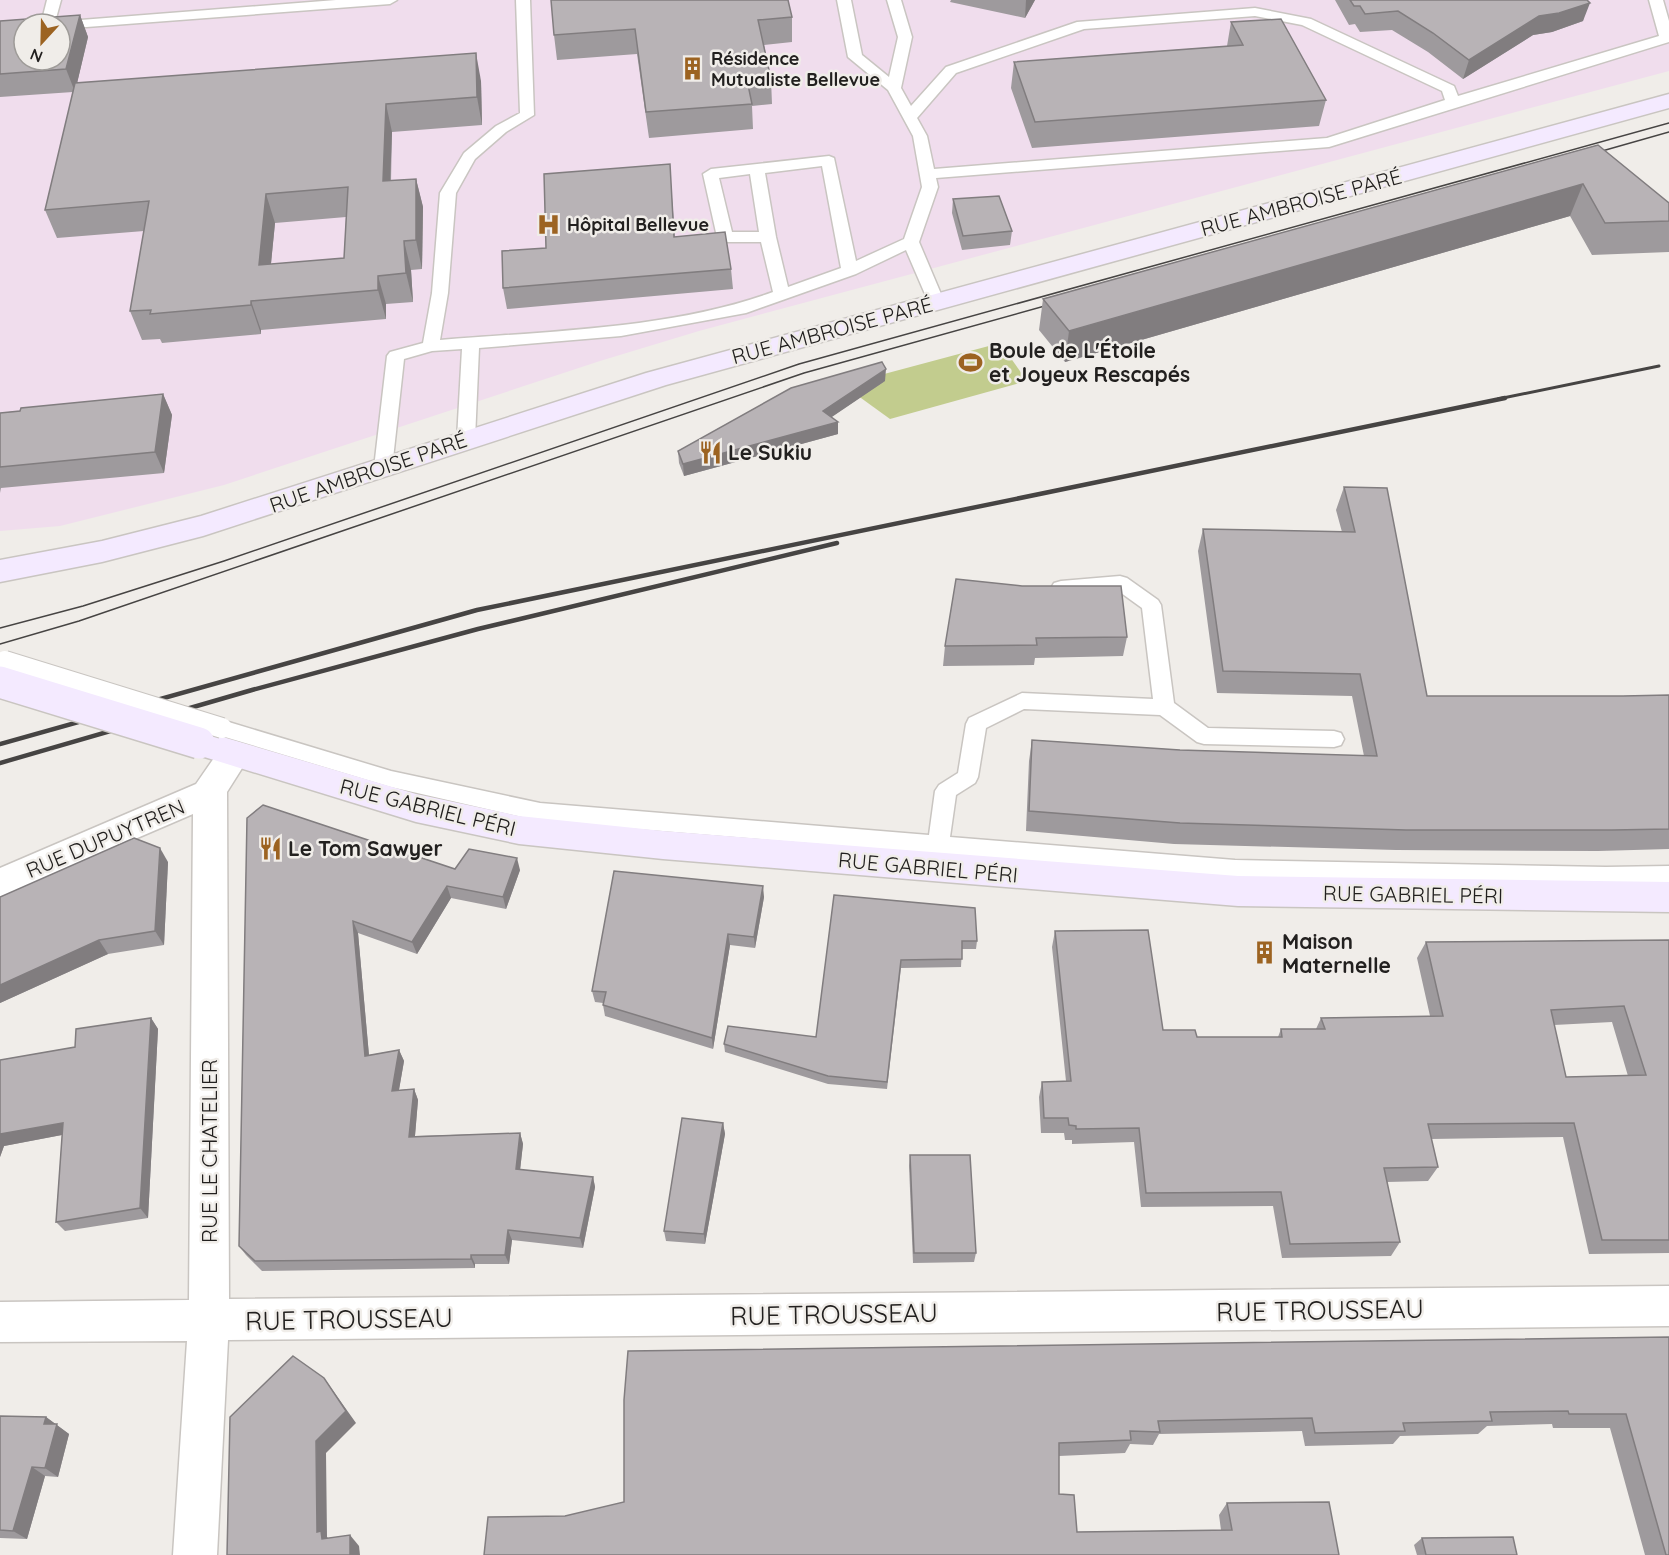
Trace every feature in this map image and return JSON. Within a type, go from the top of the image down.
[{"type":"main road","name":"RUE AMBROISE PARÉ","points":[[0,571],[34,566],[148,541],[245,514],[466,439],[656,379],[1669,101]]},
{"type":"main road","points":[[2,667],[219,742]]},
{"type":"main road","name":"RUE GABRIEL PÉRI","points":[[219,742],[416,808],[519,830],[663,845],[1238,891],[1669,897]]},
{"type":"street","points":[[210,792],[219,742]]},
{"type":"street","name":"RUE DUPUYTREN","points":[[0,883],[210,792]]},
{"type":"street","name":"RUE LE CHATELIER","points":[[195,1555],[209,1320],[210,792]]},
{"type":"street","name":"RUE TROUSSEAU","points":[[0,1322],[1669,1306]]},
{"type":"lane","points":[[72,24],[390,0]]},
{"type":"lane","points":[[431,346],[440,293],[448,193],[469,156],[501,129],[527,115],[522,0]]},
{"type":"lane","points":[[844,0],[855,57],[894,88],[920,136],[930,187],[911,242],[936,301]]},
{"type":"lane","points":[[894,0],[905,37],[894,88]]},
{"type":"lane","points":[[927,174],[1329,142],[1453,102],[1668,39],[1656,0]]},
{"type":"lane","points":[[910,117],[951,70],[1082,25],[1255,12],[1306,22],[1449,89],[1453,102]]},
{"type":"lane","points":[[768,237],[725,237],[711,174],[829,161],[850,270]]},
{"type":"lane","points":[[757,169],[768,237],[782,294]]},
{"type":"lane","points":[[383,468],[396,356],[431,346],[621,331],[746,308],[850,270],[911,242]]},
{"type":"lane","points":[[466,439],[471,343]]},
{"type":"lane","points":[[1044,590],[1120,583],[1151,605],[1164,707]]},
{"type":"lane","points":[[938,845],[946,791],[968,777],[976,724],[1022,701],[1164,707],[1204,736],[1334,739]]},
{"type":"lane","name":"RUE GABRIEL PÉRI","points":[[219,742],[540,812],[1235,869],[1606,876],[1669,875]]},
{"type":"shaded area","name":"Hôpital Bellevue","points":[[0,0],[1669,0],[1669,71],[699,331],[600,361],[224,485],[60,526],[0,531]]},
{"type":"green space","name":"Boule de L'Étoile et Joyeux Rescapés","points":[[1000,343],[1027,381],[890,419],[843,385]]},
{"type":"building","name":"Résidence Mutualiste Bellevue","points":[[551,0],[788,0],[792,17],[758,20],[771,79],[747,80],[752,104],[646,112],[635,29],[554,35]]},
{"type":"building","points":[[1350,0],[1587,0],[1590,3],[1559,13],[1539,16],[1469,60],[1398,11],[1365,14],[1360,6],[1354,6]]},
{"type":"building","points":[[80,15],[72,46],[72,16]]},
{"type":"building","points":[[1281,19],[1326,100],[1035,122],[1014,62],[1243,45],[1231,22]]},
{"type":"building","points":[[12,20],[12,72],[26,72],[0,74],[0,21]]},
{"type":"building","points":[[476,53],[477,97],[386,104],[383,181],[416,179],[416,240],[404,241],[406,273],[378,276],[378,290],[251,301],[251,305],[150,314],[151,310],[130,311],[149,201],[45,210],[75,83]],"holes":[[[348,187],[344,258],[259,265],[266,194]]]},
{"type":"building","points":[[1598,145],[1669,203],[1669,221],[1605,223],[1583,184],[1069,331],[1043,299]]},
{"type":"building","points":[[670,164],[674,237],[725,232],[731,269],[503,288],[502,251],[546,248],[544,174]]},
{"type":"building","points":[[999,196],[1012,231],[963,236],[953,199]]},
{"type":"building","points":[[882,362],[886,369],[823,411],[838,422],[683,464],[678,451],[791,388]]},
{"type":"building","points":[[163,394],[155,452],[0,467],[0,413],[20,411],[21,408]]},
{"type":"building","points":[[1344,487],[1387,488],[1427,696],[1669,695],[1669,829],[1406,830],[1180,823],[1029,811],[1032,740],[1180,750],[1377,756],[1360,674],[1223,671],[1203,529],[1355,532]]},
{"type":"building","points":[[956,579],[1022,586],[1121,586],[1127,637],[1036,638],[1037,645],[945,646]]},
{"type":"building","points":[[263,805],[455,869],[469,849],[517,858],[503,897],[447,886],[412,942],[353,921],[365,1056],[399,1050],[392,1091],[414,1089],[409,1137],[520,1133],[516,1169],[593,1177],[580,1238],[508,1230],[505,1255],[471,1255],[471,1259],[255,1261],[239,1246],[247,818]]},
{"type":"building","points":[[134,838],[160,848],[155,931],[99,940],[0,985],[0,897]]},
{"type":"building","points":[[614,871],[763,886],[754,937],[728,934],[712,1038],[603,1005],[606,992],[592,991]]},
{"type":"building","points":[[834,895],[975,908],[977,941],[962,941],[962,959],[901,960],[887,1082],[828,1076],[724,1044],[728,1026],[816,1037]]},
{"type":"building","points":[[1148,930],[1163,1030],[1195,1030],[1197,1037],[1282,1037],[1281,1029],[1325,1029],[1321,1018],[1443,1016],[1426,942],[1669,940],[1669,1240],[1602,1240],[1574,1123],[1428,1124],[1438,1167],[1384,1168],[1400,1242],[1290,1244],[1281,1192],[1146,1193],[1139,1128],[1076,1129],[1076,1126],[1069,1125],[1068,1118],[1044,1118],[1042,1082],[1071,1081],[1055,931]],"holes":[[[1624,1006],[1646,1075],[1566,1077],[1551,1010]]]},
{"type":"building","points":[[151,1018],[140,1208],[56,1222],[63,1123],[0,1134],[0,1060],[75,1047],[76,1029]]},
{"type":"building","points":[[682,1118],[723,1123],[704,1234],[664,1231]]},
{"type":"building","points":[[910,1155],[970,1155],[976,1253],[914,1253]]},
{"type":"building","points":[[1669,1337],[1669,1555],[1666,1555],[1626,1414],[1569,1414],[1568,1411],[1490,1412],[1492,1421],[1403,1423],[1405,1431],[1315,1433],[1312,1418],[1158,1421],[1160,1432],[1130,1431],[1131,1440],[1059,1443],[1059,1494],[1074,1495],[1077,1532],[1232,1530],[1227,1503],[1329,1502],[1339,1555],[484,1555],[488,1517],[565,1516],[624,1502],[624,1400],[628,1351]]},
{"type":"building","points":[[293,1356],[324,1378],[346,1411],[316,1441],[317,1532],[321,1531],[322,1539],[350,1535],[350,1555],[227,1555],[230,1417]]},
{"type":"building","points":[[0,1416],[46,1417],[44,1424],[57,1424],[45,1468],[32,1467],[13,1531],[0,1530]]},
{"type":"building","points":[[1513,1537],[1517,1555],[1426,1555],[1422,1538]]},
{"type":"tram line","points":[[0,628],[83,606],[224,561],[799,364],[1669,123]]},
{"type":"tram line","points":[[1588,155],[1669,132]]},
{"type":"tram line","points":[[0,644],[79,621],[804,373],[1059,302]]},
{"type":"railway","points":[[1498,399],[1659,366]]},
{"type":"railway","points":[[0,744],[477,610],[1505,398]]},
{"type":"railway","points":[[0,763],[252,690],[478,629],[837,543]]},
{"type":"place","name":"Résidence Mutualiste Bellevue","points":[[693,68]]},
{"type":"place","name":"Hôpital Bellevue","points":[[549,224]]},
{"type":"place","name":"Boule de L'Étoile et Joyeux Rescapés","points":[[971,362]]},
{"type":"place","name":"Le Sukiu","points":[[710,452]]},
{"type":"place","name":"Le Tom Sawyer","points":[[270,848]]},
{"type":"place","name":"Maison Maternelle","points":[[1264,953]]}]
